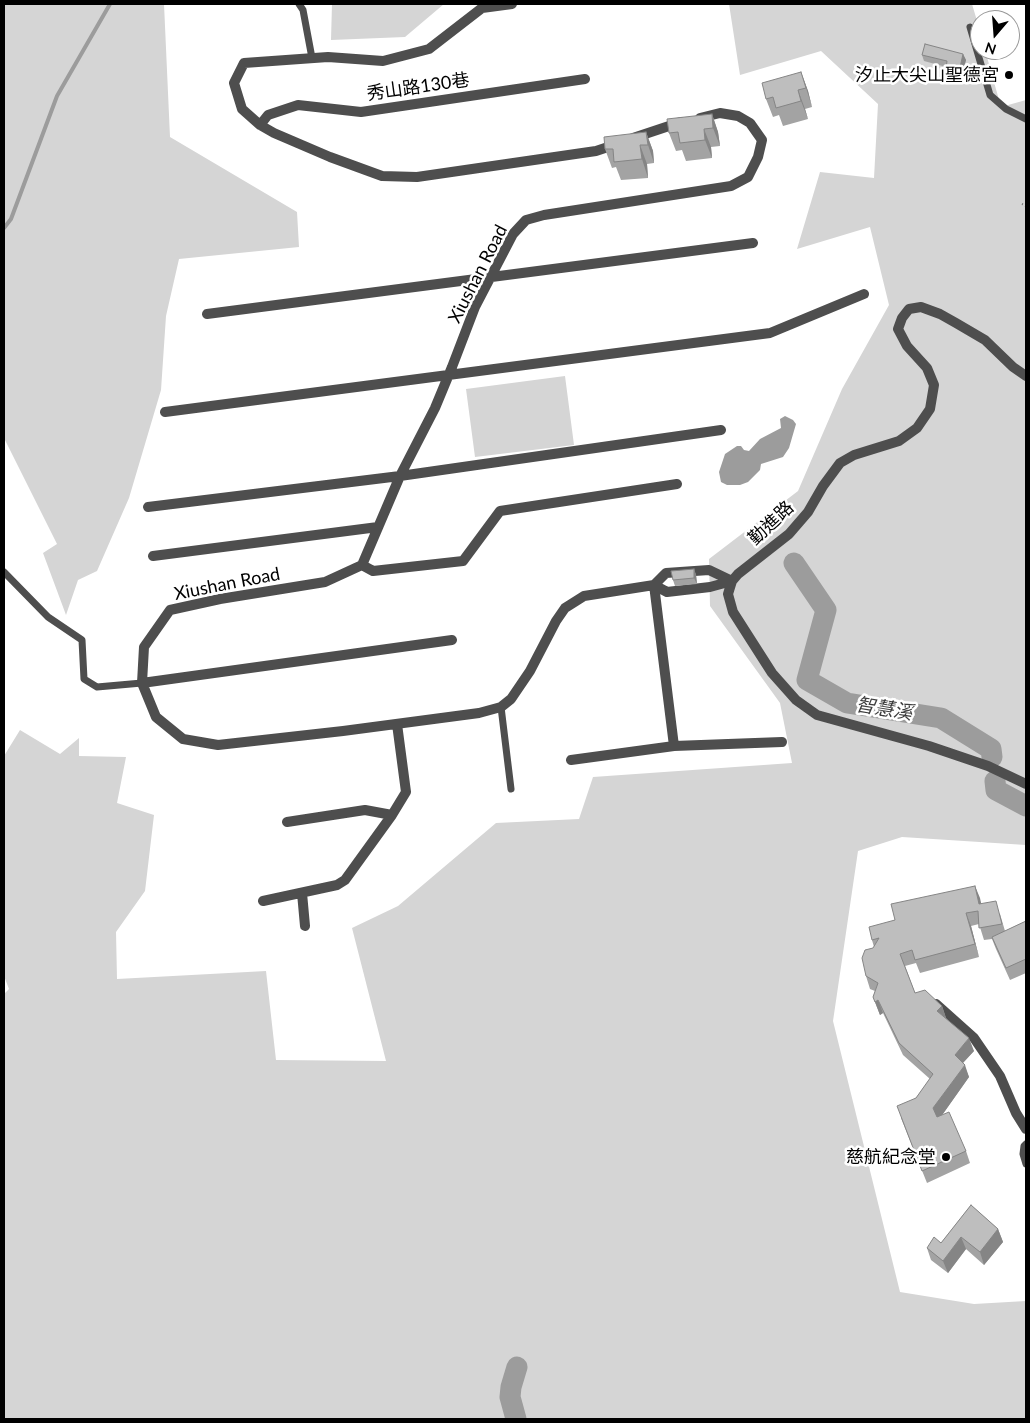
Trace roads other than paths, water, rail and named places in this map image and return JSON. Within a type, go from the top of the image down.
[{"type":"street","name":"Xiushan Road","points":[[501,707],[479,713],[397,724],[218,744],[182,739],[156,717],[142,683],[144,647],[170,610],[220,599],[325,582],[362,565],[400,476],[435,408],[475,307],[513,234],[526,220],[544,215],[731,186],[748,177],[758,157],[762,140],[750,123],[744,119],[720,113],[670,125],[596,152],[417,177],[382,176],[330,157],[274,133],[260,125],[242,109],[234,83],[244,63],[328,57],[383,61],[429,50],[482,8],[512,4]]},
{"type":"street","name":"秀山路130巷","points":[[260,125],[268,115],[298,105],[361,112],[585,79]]},
{"type":"street","points":[[206,314],[753,243]]},
{"type":"street","points":[[165,412],[770,334],[864,294]]},
{"type":"street","name":"勤進路","points":[[732,581],[738,574],[789,534],[808,512],[823,486],[840,463],[854,454],[899,441],[917,428],[930,409],[934,385],[927,368],[907,346],[898,329],[902,318],[909,309],[922,307],[956,323],[985,340],[1013,367],[1026,376]]},
{"type":"street","points":[[148,507],[400,476],[721,430]]},
{"type":"street","points":[[362,565],[373,571],[463,561],[500,512],[677,484]]},
{"type":"street","points":[[153,556],[378,527]]},
{"type":"street","points":[[501,707],[511,699],[530,671],[565,608],[584,596],[654,585],[666,574],[709,570],[732,581]]},
{"type":"street","points":[[654,585],[667,592],[710,588],[732,581]]},
{"type":"street","points":[[732,581],[728,594],[733,612],[772,673],[796,700],[817,715],[929,746],[988,766],[1026,784]]},
{"type":"street","points":[[654,585],[674,746]]},
{"type":"street","points":[[142,683],[452,640]]},
{"type":"street","points":[[263,901],[337,885],[345,880],[392,815],[406,792],[397,724]]},
{"type":"street","points":[[570,760],[674,746],[782,742]]},
{"type":"street","points":[[287,822],[365,810],[392,815]]},
{"type":"street","points":[[302,892],[305,926]]},
{"type":"street","points":[[936,1004],[974,1038],[1000,1076],[1016,1113],[1026,1129]]},
{"type":"lane","points":[[299,4],[303,10],[312,58]]},
{"type":"lane","points":[[980,60],[990,95],[1006,110],[1020,118],[1026,119]]},
{"type":"lane","points":[[4,572],[48,617],[82,640],[84,679],[97,687],[142,683]]},
{"type":"lane","points":[[501,707],[511,789]]},
{"type":"lane","points":[[1026,1144],[1023,1154],[1026,1164]]},
{"type":"waterway","points":[[4,228],[11,219],[57,96],[110,4]]},
{"type":"waterway","name":"智慧溪","points":[[794,563],[826,610],[807,680],[847,703],[941,718],[991,749],[992,757]]},
{"type":"waterway","name":"智慧溪","points":[[995,781],[996,790],[1026,806]]},
{"type":"waterway","points":[[516,1419],[510,1397],[517,1367]]},
{"type":"place","name":"汐止大尖山聖德宮","points":[[1009,75]]},
{"type":"place","name":"慈航紀念堂","points":[[946,1157]]}]
